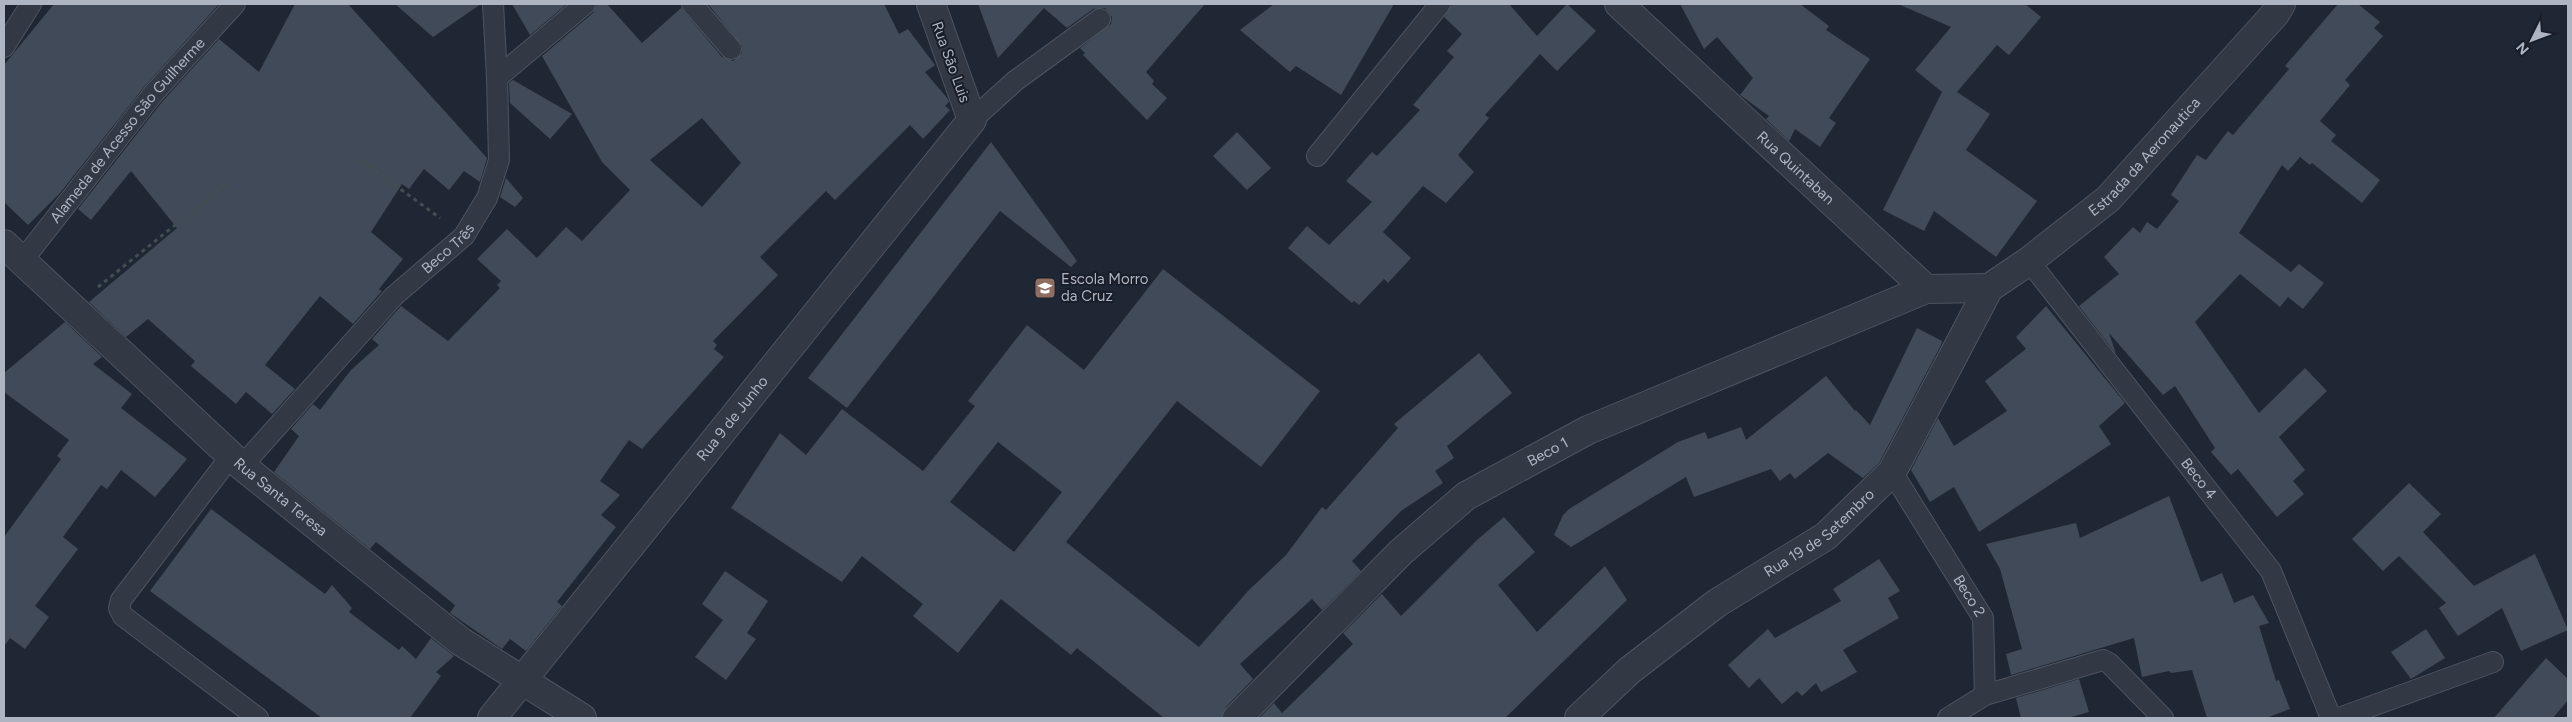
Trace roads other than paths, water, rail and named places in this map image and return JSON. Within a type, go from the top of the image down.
[{"type":"street","name":"Rua São Luis","points":[[931,4],[972,120]]},
{"type":"street","name":"Rua Quintaban","points":[[1619,4],[1926,289]]},
{"type":"street","name":"Estrada da Aeronautica","points":[[1989,288],[2029,261],[2108,199],[2276,7]]},
{"type":"street","name":"Rua 9 de Junho","points":[[492,718],[522,678],[972,120]]},
{"type":"street","name":"Rua Santa Teresa","points":[[13,252],[237,461],[460,641],[522,678],[582,718]]},
{"type":"street","points":[[1926,289],[1989,288]]},
{"type":"street","name":"Rua 19 de Setembro","points":[[1579,718],[1630,670],[1718,604],[1826,536],[1892,472],[1989,288]]},
{"type":"street","name":"Beco 1","points":[[1237,718],[1401,552],[1466,496],[1588,430],[1926,289]]},
{"type":"lane","points":[[4,47],[31,4]]},
{"type":"lane","name":"Alameda de Acesso São Guilherme","points":[[13,252],[235,4]]},
{"type":"lane","name":"Beco Três","points":[[258,718],[124,616],[119,608],[121,600],[237,461],[394,296],[464,236],[487,198],[499,160],[498,78],[493,4]]},
{"type":"lane","points":[[498,78],[585,4]]},
{"type":"lane","points":[[692,4],[731,49]]},
{"type":"lane","points":[[1317,156],[1440,4]]},
{"type":"lane","points":[[1639,4],[1665,46]]},
{"type":"lane","points":[[972,120],[1015,81],[1100,19]]},
{"type":"lane","name":"Beco 4","points":[[2029,261],[2271,571],[2331,718]]},
{"type":"lane","name":"Beco 2","points":[[1892,472],[1983,618],[1985,695]]},
{"type":"lane","points":[[1948,718],[1985,695],[2103,660],[2109,663],[2163,718]]},
{"type":"lane","points":[[2339,718],[2494,662]]},
{"type":"place","name":"Escola Morro da Cruz","points":[[1045,288]]}]
